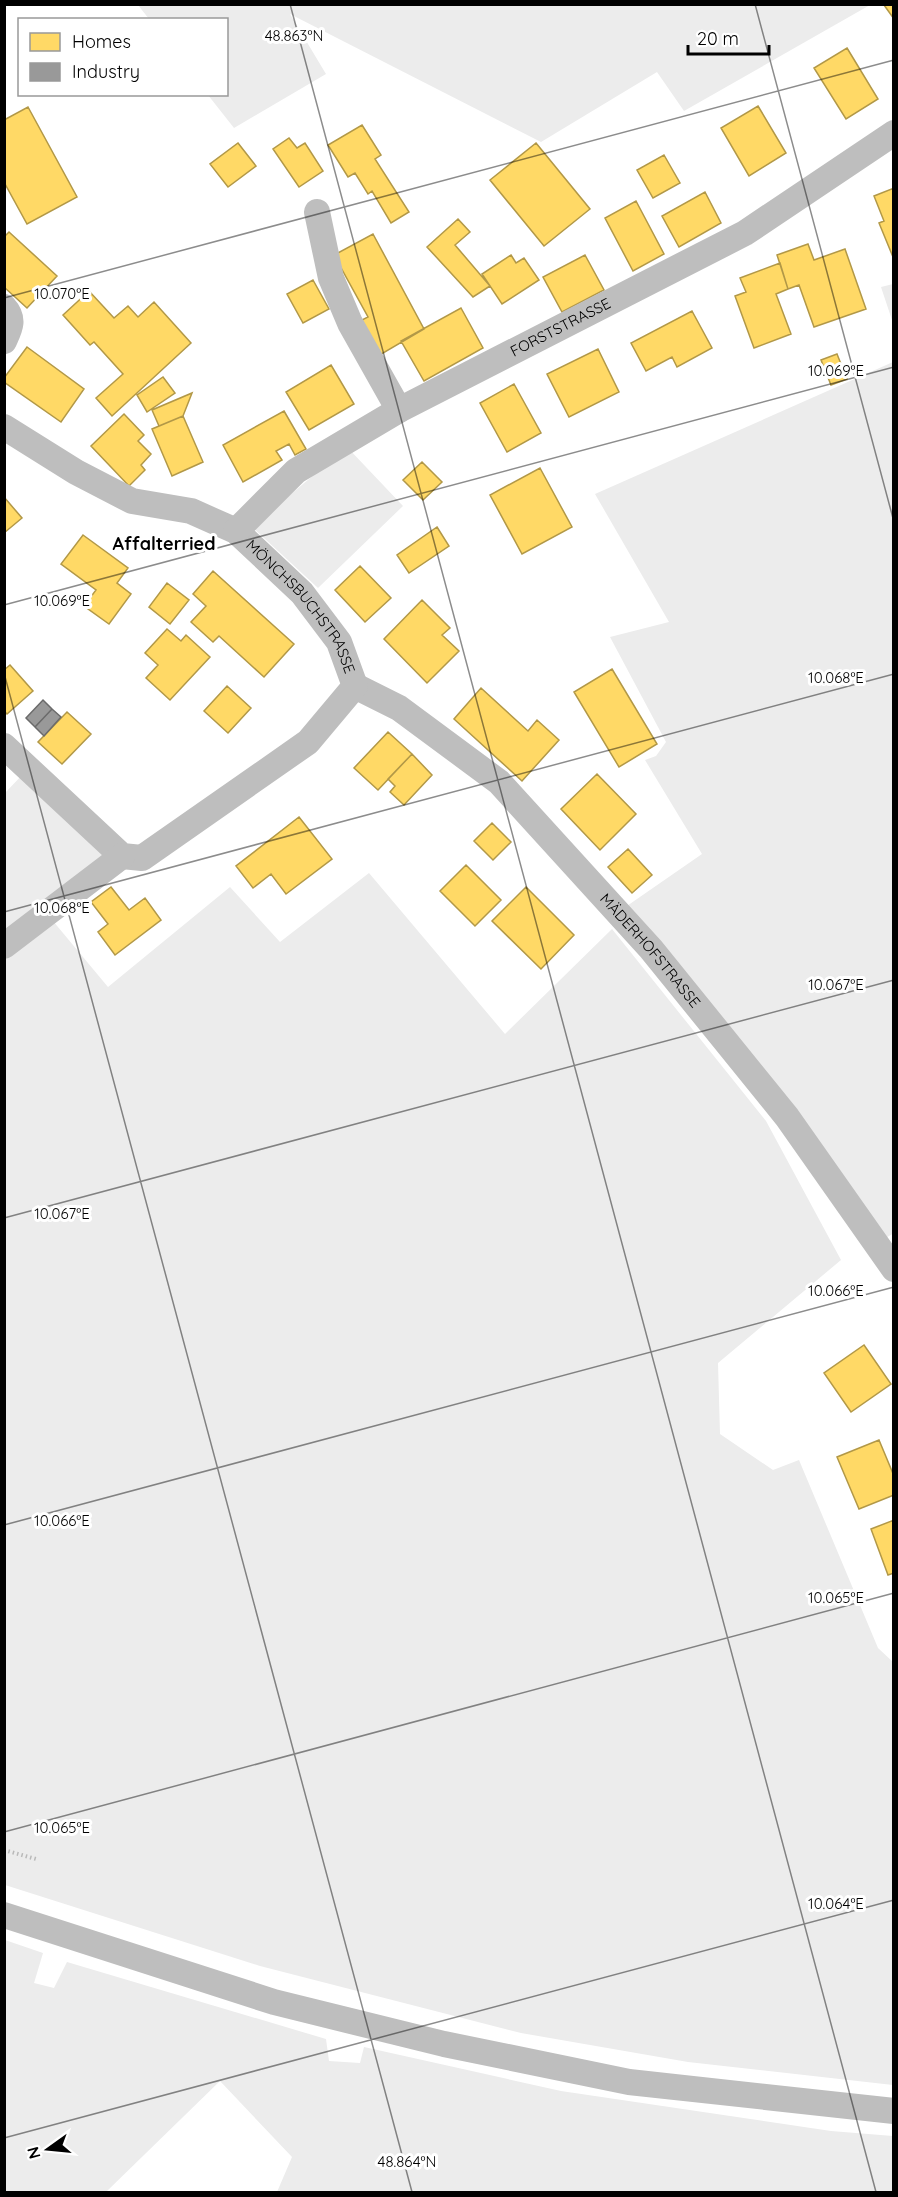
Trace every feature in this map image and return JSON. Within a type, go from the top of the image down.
[{"type":"street","name":"FORSTSTRASSE","points":[[236,531],[296,471],[399,410],[746,233],[894,133]]},
{"type":"street","points":[[318,212],[332,278],[351,323],[399,410]]},
{"type":"street","points":[[4,307],[9,313],[12,324],[4,341]]},
{"type":"street","name":"MÖNCHSBUCHSTRASSE","points":[[4,427],[76,472],[132,501],[191,511],[236,531],[302,592],[339,642],[355,686],[309,742],[142,858],[122,856],[4,946]]},
{"type":"street","name":"MÄDERHOFSTRASSE","points":[[355,686],[399,708],[499,782],[651,950],[787,1117],[894,1269]]},
{"type":"street","points":[[4,746],[122,856]]},
{"type":"street","points":[[4,1916],[274,2001],[444,2044],[629,2082],[894,2111]]},
{"type":"path","points":[[4,1850],[36,1859]]},
{"type":"shaded area","points":[[138,5],[870,5],[684,111],[657,72],[541,142],[290,14],[326,74],[234,128],[209,96],[228,96],[228,18],[148,18]]},
{"type":"shaded area","points":[[894,284],[893,323],[881,287]]},
{"type":"shaded area","points":[[893,362],[894,1233],[884,1239],[624,908],[702,854],[645,760],[656,756],[666,742],[610,637],[669,622],[595,494]]},
{"type":"shaded area","points":[[347,447],[403,506],[318,588],[252,527]]},
{"type":"shaded area","points":[[24,773],[109,856],[5,932],[5,793]]},
{"type":"shaded area","points":[[369,873],[505,1034],[612,929],[766,1121],[841,1260],[718,1363],[720,1434],[773,1470],[799,1460],[878,1648],[893,1662],[893,2085],[688,2062],[521,2033],[260,1966],[5,1885],[5,958],[53,921],[108,987],[230,887],[280,942]]},
{"type":"shaded area","points":[[5,1940],[43,1953],[34,1983],[54,1988],[67,1962],[326,2039],[329,2061],[360,2063],[364,2047],[561,2091],[831,2131],[893,2136],[893,2192],[277,2192],[292,2157],[220,2081],[106,2192],[5,2192]]},
{"type":"building: Homes","points":[[894,4],[894,19],[884,5]]},
{"type":"building: Homes","points":[[847,48],[878,99],[846,119],[814,68]]},
{"type":"building: Homes","points":[[758,106],[786,153],[749,176],[721,128]]},
{"type":"building: Homes","points":[[28,107],[77,197],[27,224],[4,182],[4,120]]},
{"type":"building: Homes","points":[[362,125],[381,155],[375,159],[409,212],[391,223],[372,191],[368,194],[355,173],[348,177],[328,145]]},
{"type":"building: Homes","points":[[289,138],[297,148],[305,143],[323,171],[299,187],[273,149]]},
{"type":"building: Homes","points":[[238,143],[256,166],[228,187],[210,164]]},
{"type":"building: Homes","points":[[536,143],[590,209],[544,246],[490,180]]},
{"type":"building: Homes","points":[[664,155],[680,183],[653,198],[637,170]]},
{"type":"building: Homes","points":[[894,188],[893,257],[879,223],[884,221],[874,196]]},
{"type":"building: Homes","points":[[705,192],[721,223],[679,247],[662,216]]},
{"type":"building: Homes","points":[[636,201],[664,254],[633,271],[605,218]]},
{"type":"building: Homes","points":[[458,219],[470,232],[455,245],[490,286],[473,297],[427,247]]},
{"type":"building: Homes","points":[[9,232],[57,276],[27,308],[4,287],[4,237]]},
{"type":"building: Homes","points":[[373,234],[424,329],[373,359],[356,323],[368,317],[334,255]]},
{"type":"building: Homes","points":[[808,244],[814,260],[845,249],[866,309],[814,327],[799,285],[788,289],[777,255]]},
{"type":"building: Homes","points":[[511,255],[516,263],[524,258],[539,280],[502,304],[482,274]]},
{"type":"building: Homes","points":[[585,255],[604,290],[562,312],[543,277]]},
{"type":"building: Homes","points":[[780,263],[788,289],[776,294],[791,334],[754,348],[735,296],[746,292],[740,278]]},
{"type":"building: Homes","points":[[313,280],[329,309],[303,323],[287,294]]},
{"type":"building: Homes","points":[[89,291],[114,318],[128,306],[138,317],[154,302],[191,343],[112,416],[96,398],[123,374],[94,342],[90,345],[63,315]]},
{"type":"building: Homes","points":[[461,308],[483,348],[424,381],[401,341]]},
{"type":"building: Homes","points":[[692,311],[712,348],[677,367],[672,357],[646,371],[631,343]]},
{"type":"building: Homes","points":[[27,347],[84,389],[61,422],[4,382],[4,378]]},
{"type":"building: Homes","points":[[598,349],[619,392],[569,417],[547,374]]},
{"type":"building: Homes","points":[[837,354],[847,379],[831,385],[821,360]]},
{"type":"building: Homes","points":[[331,365],[354,404],[309,430],[286,392]]},
{"type":"building: Homes","points":[[163,377],[175,393],[147,412],[137,395]]},
{"type":"building: Homes","points":[[514,384],[541,433],[507,452],[480,403]]},
{"type":"building: Homes","points":[[192,393],[183,416],[159,426],[152,410]]},
{"type":"building: Homes","points":[[284,411],[306,449],[295,455],[289,444],[276,451],[282,460],[243,482],[223,445]]},
{"type":"building: Homes","points":[[124,414],[144,435],[138,441],[151,454],[141,465],[145,470],[129,486],[91,446]]},
{"type":"building: Homes","points":[[183,416],[203,462],[172,476],[152,429]]},
{"type":"building: Homes","points":[[422,462],[442,482],[423,500],[403,480]]},
{"type":"building: Homes","points":[[540,468],[572,527],[522,554],[490,495]]},
{"type":"building: Homes","points":[[4,497],[22,518],[4,533]]},
{"type":"building: Homes","points":[[437,527],[449,546],[409,573],[397,555]]},
{"type":"building: Homes","points":[[83,535],[128,568],[117,583],[131,594],[109,624],[84,606],[96,590],[61,564]]},
{"type":"building: Homes","points":[[360,566],[391,598],[365,622],[335,590]]},
{"type":"building: Homes","points":[[213,571],[294,644],[264,677],[219,636],[213,642],[191,622],[206,606],[193,594]]},
{"type":"building: Homes","points":[[167,583],[189,600],[170,624],[149,607]]},
{"type":"building: Homes","points":[[422,600],[450,628],[442,635],[459,651],[427,683],[384,639]]},
{"type":"building: Homes","points":[[167,629],[181,641],[186,635],[210,657],[170,700],[146,678],[158,665],[145,653]]},
{"type":"building: Homes","points":[[10,665],[33,691],[7,714],[4,711],[4,670]]},
{"type":"building: Homes","points":[[612,669],[657,744],[619,767],[574,692]]},
{"type":"building: Homes","points":[[227,686],[251,708],[228,733],[204,711]]},
{"type":"building: Homes","points":[[481,688],[528,731],[537,720],[559,740],[522,781],[454,719]]},
{"type":"building: Homes","points":[[67,712],[91,734],[62,764],[38,742]]},
{"type":"building: Homes","points":[[388,732],[412,754],[378,790],[354,768]]},
{"type":"building: Homes","points":[[412,754],[432,775],[404,805],[390,792],[395,786],[388,779]]},
{"type":"building: Homes","points":[[597,774],[636,814],[600,850],[561,809]]},
{"type":"building: Homes","points":[[299,817],[332,859],[286,894],[271,874],[253,888],[236,866]]},
{"type":"building: Homes","points":[[492,823],[511,842],[493,860],[474,841]]},
{"type":"building: Homes","points":[[628,849],[652,875],[632,893],[608,867]]},
{"type":"building: Homes","points":[[466,865],[501,900],[475,926],[440,891]]},
{"type":"building: Homes","points":[[111,887],[129,910],[145,898],[161,920],[115,955],[98,932],[108,924],[91,902]]},
{"type":"building: Homes","points":[[526,887],[574,935],[541,969],[492,921]]},
{"type":"building: Homes","points":[[864,1345],[891,1384],[851,1412],[824,1373]]},
{"type":"building: Homes","points":[[879,1440],[894,1476],[894,1495],[859,1509],[837,1457]]},
{"type":"building: Homes","points":[[894,1520],[894,1573],[888,1575],[871,1529]]},
{"type":"building: Industry","points":[[43,700],[52,709],[35,727],[26,718]]},
{"type":"building: Industry","points":[[52,709],[61,717],[44,736],[35,727]]},
{"type":"district","name":"Affalterried","points":[[164,544]]}]
